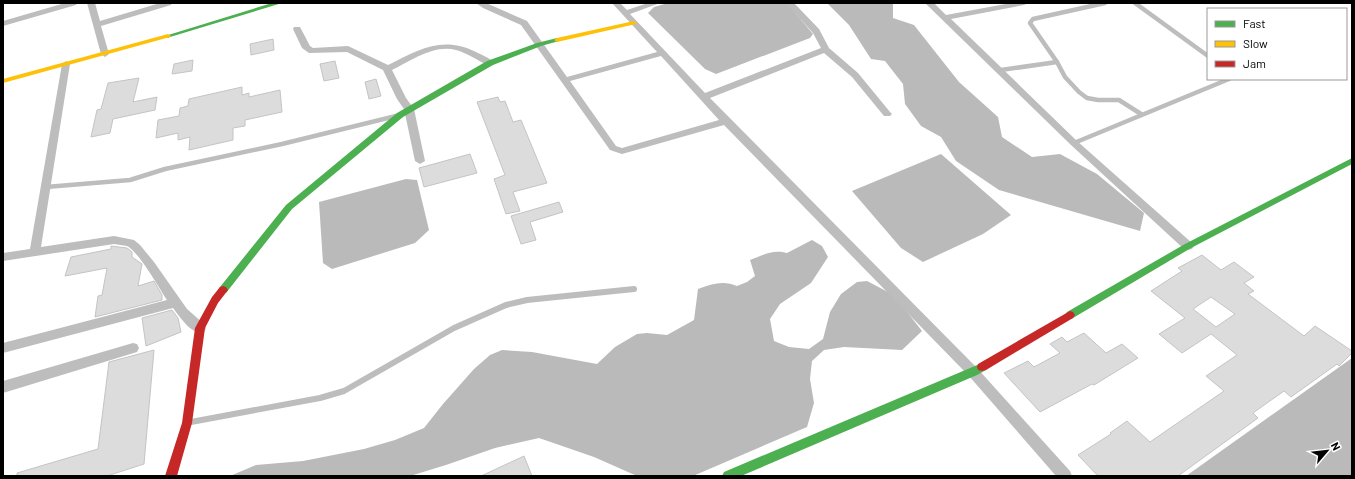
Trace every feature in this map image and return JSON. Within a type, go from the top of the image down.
[{"type":"street","points":[[3,24],[73,3]]},
{"type":"street","points":[[91,3],[105,54]]},
{"type":"street","points":[[98,24],[168,3]]},
{"type":"street","points":[[3,81],[105,54],[279,3]]},
{"type":"street","points":[[480,3],[498,12],[515,17],[524,23],[613,148],[622,151],[726,121]]},
{"type":"street","points":[[616,3],[726,121],[973,372],[1065,476]]},
{"type":"street","points":[[624,13],[656,3]]},
{"type":"street","points":[[790,3],[820,36],[825,45],[825,49],[855,75],[887,114]]},
{"type":"street","points":[[929,3],[1074,143],[1188,246]]},
{"type":"street","points":[[945,18],[1024,3]]},
{"type":"street","points":[[171,476],[187,423],[200,328],[215,300],[290,207],[400,115],[490,63],[539,44],[634,23]]},
{"type":"street","points":[[297,29],[306,48],[312,51],[348,49],[380,64],[387,69],[402,99],[409,109],[420,162]]},
{"type":"street","points":[[387,69],[421,52],[450,46],[467,51],[490,63]]},
{"type":"street","points":[[703,96],[825,49]]},
{"type":"street","points":[[565,80],[662,52]]},
{"type":"street","points":[[35,251],[66,64]]},
{"type":"street","points":[[728,476],[973,372],[1188,246],[1352,161]]},
{"type":"street","points":[[3,257],[114,240],[126,242],[134,245],[149,262],[175,303],[189,320],[200,328]]},
{"type":"street","points":[[3,348],[175,303]]},
{"type":"street","points":[[3,387],[133,348]]},
{"type":"lane","points":[[1105,3],[1042,16],[1033,19],[1030,23],[1057,62],[1065,77],[1079,92],[1087,98],[1098,100],[1119,100],[1141,114]]},
{"type":"lane","points":[[1135,3],[1207,55]]},
{"type":"lane","points":[[1000,70],[1057,62]]},
{"type":"lane","points":[[1074,143],[1141,114],[1226,80]]},
{"type":"lane","points":[[46,187],[130,180],[165,169],[282,144],[400,115]]},
{"type":"lane","points":[[187,423],[302,402],[344,391],[454,328],[490,311],[506,306],[527,300],[634,289]]},
{"type":"shaded area","points":[[668,3],[787,3],[813,34],[810,38],[716,74],[705,69],[648,13],[654,7]]},
{"type":"shaded area","points":[[827,3],[893,3],[893,18],[914,25],[959,82],[998,117],[1002,137],[1032,157],[1060,154],[1097,174],[1144,213],[1140,231],[999,190],[956,161],[941,137],[921,126],[905,104],[903,84],[885,61],[871,59],[849,25]]},
{"type":"shaded area","points":[[941,154],[1011,215],[983,234],[923,262],[901,248],[852,191]]},
{"type":"shaded area","points":[[406,179],[417,180],[429,230],[415,243],[332,269],[323,263],[319,202]]},
{"type":"shaded area","points":[[812,240],[822,246],[828,257],[811,283],[780,304],[770,319],[774,341],[789,347],[809,349],[823,339],[830,312],[841,294],[857,282],[867,281],[888,292],[904,308],[922,331],[902,350],[844,347],[824,350],[812,361],[810,379],[814,403],[807,427],[693,476],[637,476],[594,457],[539,438],[495,448],[410,476],[230,476],[256,465],[303,461],[364,449],[395,440],[424,428],[474,369],[490,355],[502,350],[532,352],[597,364],[615,347],[637,334],[647,333],[667,335],[694,320],[698,289],[718,283],[727,283],[737,286],[747,282],[755,276],[750,260],[773,252],[787,253]]},
{"type":"shaded area","points":[[1352,358],[1352,476],[1186,476]]},
{"type":"building","points":[[273,39],[274,50],[251,55],[250,44]]},
{"type":"building","points":[[193,60],[192,71],[172,74],[174,64]]},
{"type":"building","points":[[335,61],[339,78],[324,81],[320,64]]},
{"type":"building","points":[[139,78],[133,102],[157,97],[155,110],[113,119],[110,133],[91,137],[97,110],[101,109],[108,83]]},
{"type":"building","points":[[376,79],[381,96],[369,99],[365,82]]},
{"type":"building","points":[[242,87],[242,95],[249,93],[249,97],[280,90],[282,112],[245,120],[245,126],[233,128],[233,140],[189,150],[190,137],[178,140],[178,133],[156,138],[158,120],[179,116],[180,108],[188,106],[189,99]]},
{"type":"building","points":[[498,97],[500,102],[505,101],[513,122],[521,120],[547,183],[513,192],[520,211],[506,214],[494,179],[505,175],[477,102]]},
{"type":"building","points":[[470,154],[477,173],[424,187],[419,168]]},
{"type":"building","points":[[559,202],[563,212],[530,222],[536,240],[521,244],[511,216]]},
{"type":"building","points":[[111,246],[127,248],[132,252],[132,257],[142,264],[138,286],[154,281],[162,295],[162,300],[95,317],[98,296],[102,295],[107,268],[65,276],[71,257],[111,249]]},
{"type":"building","points":[[1202,255],[1221,270],[1234,262],[1254,277],[1244,283],[1254,291],[1248,294],[1304,336],[1315,326],[1352,351],[1352,353],[1339,366],[1337,364],[1291,397],[1284,391],[1253,413],[1258,418],[1178,476],[1098,476],[1078,455],[1111,434],[1110,433],[1127,421],[1150,442],[1224,391],[1206,376],[1237,355],[1211,334],[1182,353],[1159,334],[1185,318],[1151,291],[1182,271],[1178,268]],"holes":[[[1211,297],[1235,314],[1216,327],[1193,309]]]},
{"type":"building","points":[[172,310],[178,318],[181,332],[146,346],[142,318]]},
{"type":"building","points":[[1084,333],[1106,353],[1122,344],[1138,358],[1094,385],[1092,384],[1040,412],[1004,373],[1028,361],[1034,367],[1060,353],[1050,344],[1062,337],[1067,342]]},
{"type":"building","points":[[154,350],[144,464],[107,476],[17,476],[17,473],[98,449],[109,362]]},
{"type":"building","points":[[524,456],[532,476],[481,476]]},
{"type":"traffic: fast","points":[[168,36],[279,3]]},
{"type":"traffic: fast","points":[[223,290],[289,207],[400,115],[490,63],[539,44],[557,40]]},
{"type":"traffic: fast","points":[[1070,315],[1188,246],[1352,161]]},
{"type":"traffic: fast","points":[[728,476],[982,367]]},
{"type":"traffic: slow","points":[[557,40],[634,23]]},
{"type":"traffic: slow","points":[[3,81],[168,36]]},
{"type":"traffic: jam","points":[[171,476],[187,423],[200,328],[215,300],[223,290]]},
{"type":"traffic: jam","points":[[982,367],[1070,315]]}]
